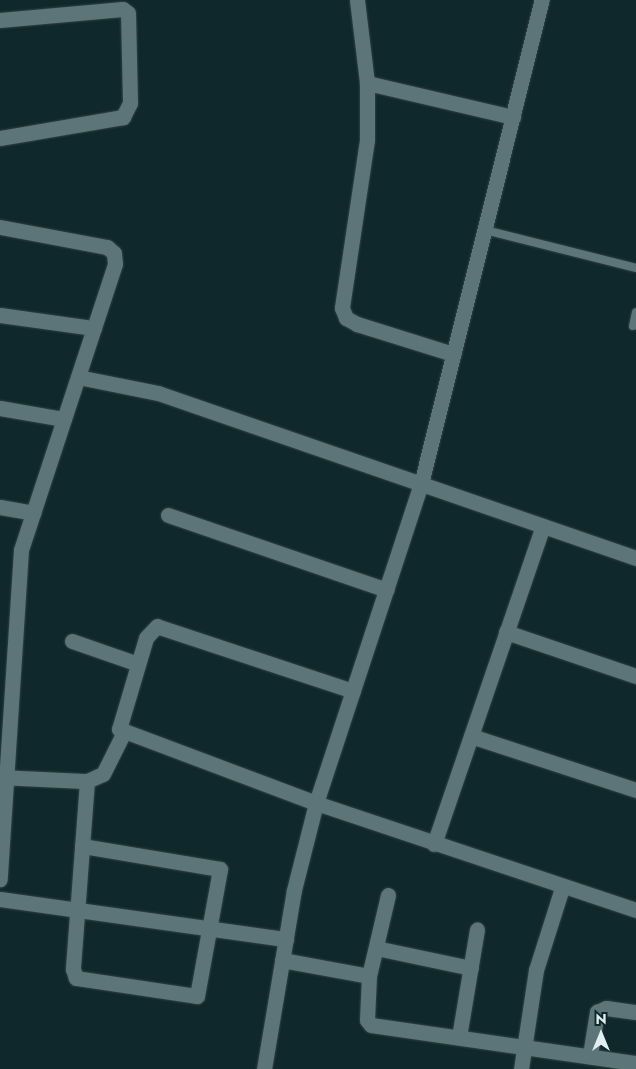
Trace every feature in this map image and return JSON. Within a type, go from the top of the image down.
[{"type":"street","points":[[357,0],[367,83],[367,140],[342,308],[346,318],[357,324],[454,354]]},
{"type":"street","points":[[264,1069],[286,938],[316,803],[421,484],[542,0]]},
{"type":"street","points":[[0,20],[123,9],[128,13],[130,103],[123,117],[0,138]]},
{"type":"street","points":[[367,83],[513,117]]},
{"type":"street","points":[[0,227],[107,247],[114,253],[94,328],[33,513],[18,568],[0,879]]},
{"type":"street","points":[[0,315],[94,328]]},
{"type":"street","points":[[78,377],[158,393],[636,558]]},
{"type":"street","points":[[0,408],[64,419]]},
{"type":"street","points":[[0,507],[33,513]]},
{"type":"street","points":[[168,515],[387,590]]},
{"type":"street","points":[[434,844],[543,526]]},
{"type":"street","points":[[353,692],[165,626],[151,630],[119,723],[124,732],[316,803],[562,888],[636,910]]},
{"type":"street","points":[[506,632],[636,676]]},
{"type":"street","points":[[72,641],[138,664]]},
{"type":"street","points":[[5,778],[87,781],[104,774],[124,732]]},
{"type":"street","points":[[471,736],[636,790]]},
{"type":"street","points":[[82,846],[217,867],[220,874],[197,996],[82,981],[73,969],[77,907],[87,781]]},
{"type":"street","points":[[521,1069],[536,970],[562,888]]},
{"type":"street","points":[[388,895],[369,976],[367,1020],[371,1026],[524,1044],[636,1063]]},
{"type":"street","points":[[0,899],[77,907],[286,938]]},
{"type":"street","points":[[459,1036],[477,929]]},
{"type":"street","points":[[376,948],[471,968]]},
{"type":"street","points":[[282,960],[369,976]]},
{"type":"street","points":[[590,1055],[597,1012],[606,1008],[636,1012]]},
{"type":"lane","points":[[485,230],[636,268]]},
{"type":"lane","points":[[633,326],[636,312]]}]
